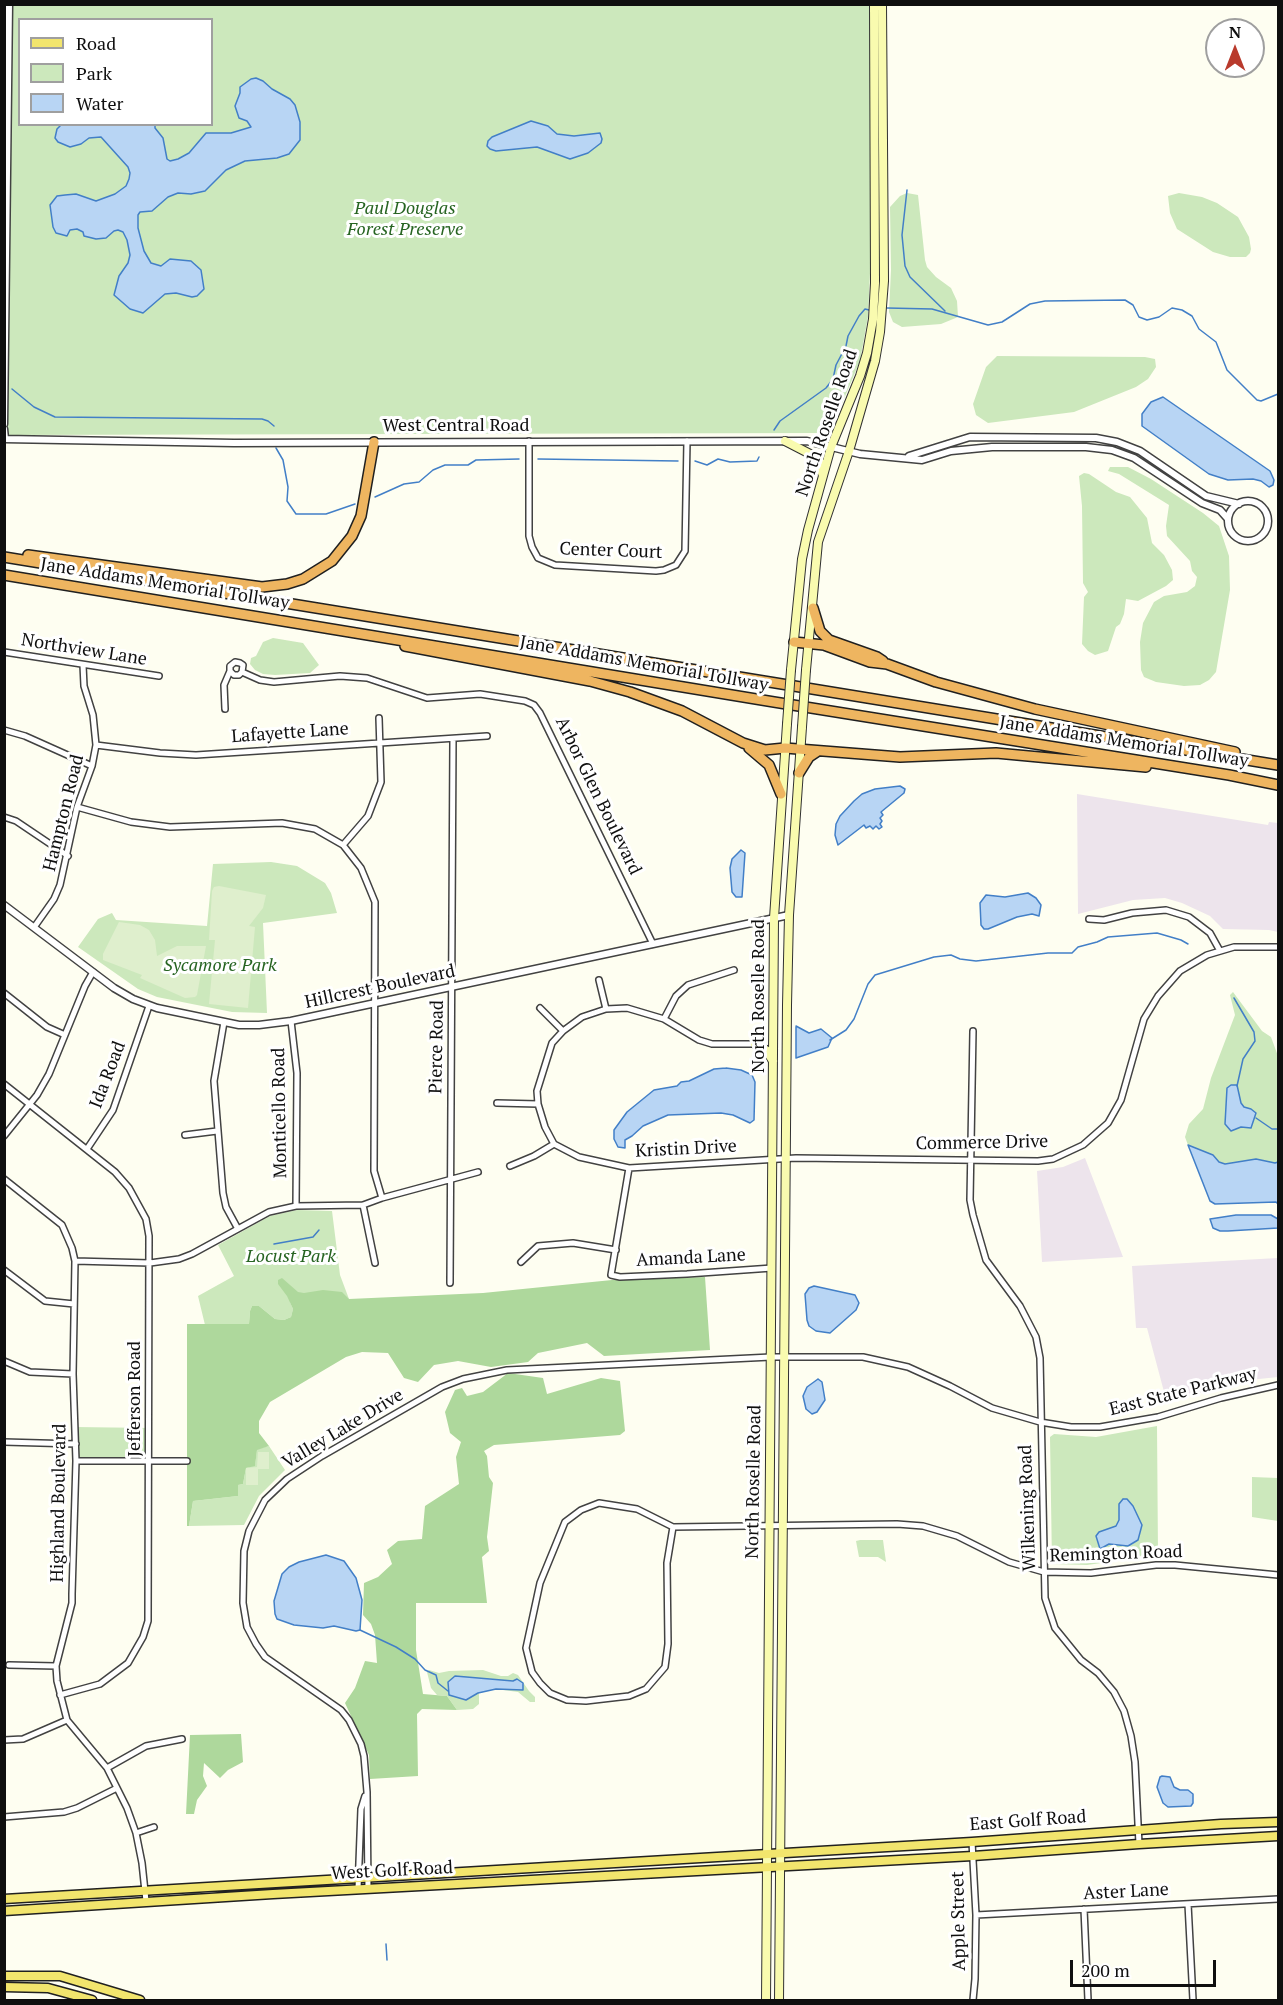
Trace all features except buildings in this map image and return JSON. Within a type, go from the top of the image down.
[{"type":"highway","points":[[4,552],[251,586],[295,582],[324,568],[339,555],[352,536],[361,516],[374,442]]},
{"type":"highway","name":"Jane Addams Memorial Tollway","points":[[4,557],[1278,764]]},
{"type":"highway","name":"Jane Addams Memorial Tollway","points":[[4,575],[1229,775],[1278,785]]},
{"type":"highway","points":[[813,608],[820,631],[829,640],[877,657],[887,664]]},
{"type":"highway","points":[[365,634],[415,649],[580,679],[630,692],[682,711],[743,743],[765,750],[785,748],[900,757],[996,753],[1229,775]]},
{"type":"highway","points":[[794,642],[824,645],[870,662],[887,664],[936,682],[1035,709],[1278,764]]},
{"type":"highway","points":[[743,743],[769,765],[781,794]]},
{"type":"highway","points":[[799,773],[809,757],[819,751]]},
{"type":"main road","name":"North Roselle Road","points":[[766,2001],[774,918],[781,794],[802,559],[822,477],[831,447],[860,376],[873,319],[875,283],[874,4]]},
{"type":"main road","name":"North Roselle Road","points":[[779,2001],[789,915],[808,643],[820,536],[849,451],[876,354],[884,281],[882,4]]},
{"type":"main road","points":[[785,441],[816,457],[820,464],[822,477]]},
{"type":"main road","points":[[755,1044],[774,1035]]},
{"type":"main road","points":[[755,1044],[766,1050],[773,1063]]},
{"type":"main road","name":"East Golf Road","points":[[781,1853],[1278,1822]]},
{"type":"main road","name":"East Golf Road","points":[[781,1866],[1278,1836]]},
{"type":"main road","name":"West Golf Road","points":[[4,1899],[781,1853]]},
{"type":"main road","name":"West Golf Road","points":[[4,1911],[368,1888],[781,1866]]},
{"type":"main road","points":[[4,1976],[60,1976],[140,2001]]},
{"type":"main road","points":[[4,1987],[48,1988],[92,2001]]},
{"type":"street","points":[[5,439],[9,4]]},
{"type":"street","name":"West Central Road","points":[[905,458],[970,437],[1096,438],[1122,444],[1149,456],[1206,496],[1239,504]]},
{"type":"street","points":[[992,437],[992,447]]},
{"type":"street","points":[[1058,447],[1059,438]]},
{"type":"street","name":"West Central Road","points":[[5,439],[234,443],[807,441],[849,451],[922,460],[951,451],[992,447],[1086,447],[1118,452],[1134,458],[1202,503],[1220,510],[1228,519]]},
{"type":"street","name":"Center Court","points":[[529,441],[529,536],[538,558],[555,565],[656,571],[676,566],[685,551],[687,441]]},
{"type":"street","points":[[1118,452],[1122,444]]},
{"type":"street","points":[[1249,502],[1263,508],[1267,518],[1264,533],[1252,540],[1239,539],[1229,528],[1228,519],[1230,513],[1239,504],[1249,502]]},
{"type":"street","name":"Northview Lane","points":[[4,652],[159,676]]},
{"type":"street","name":"Arbor Glen Boulevard","points":[[238,662],[243,666],[242,672],[237,675],[230,670],[231,664],[238,662]]},
{"type":"street","name":"Hampton Road","points":[[35,926],[57,892],[68,856],[77,807],[92,766],[96,745],[93,715],[84,686],[83,666]]},
{"type":"street","points":[[225,709],[224,685],[230,670]]},
{"type":"street","name":"Arbor Glen Boulevard","points":[[242,672],[260,680],[274,682],[340,676],[367,678],[427,698],[480,694],[525,701],[534,705],[542,716],[653,944]]},
{"type":"street","points":[[343,845],[368,816],[381,782],[379,718]]},
{"type":"street","points":[[4,730],[25,736],[92,766]]},
{"type":"street","name":"Lafayette Lane","points":[[96,745],[196,755],[486,736]]},
{"type":"street","name":"Pierce Road","points":[[450,1283],[453,739]]},
{"type":"street","points":[[77,807],[131,822],[170,827],[282,822],[315,829],[343,845],[361,868],[375,902],[374,1171],[382,1198]]},
{"type":"street","points":[[4,817],[16,821],[68,856]]},
{"type":"street","name":"Hillcrest Boulevard","points":[[4,905],[124,994],[149,1006],[224,1022],[259,1025],[291,1021],[789,915]]},
{"type":"street","points":[[1089,919],[1104,920],[1132,913],[1166,910],[1189,917],[1197,923],[1210,933],[1220,951]]},
{"type":"street","name":"Commerce Drive","points":[[787,1158],[1038,1161],[1053,1159],[1074,1151],[1108,1123],[1121,1100],[1144,1021],[1150,1007],[1168,983],[1180,971],[1207,955],[1234,947],[1278,947]]},
{"type":"street","points":[[664,1019],[676,996],[688,985],[734,970]]},
{"type":"street","points":[[4,1136],[49,1074],[84,986],[93,972]]},
{"type":"street","points":[[599,980],[606,1010]]},
{"type":"street","points":[[4,993],[46,1027],[65,1035]]},
{"type":"street","name":"Ida Road","points":[[87,1149],[113,1110],[149,1006]]},
{"type":"street","points":[[540,1008],[563,1031]]},
{"type":"street","points":[[510,1166],[555,1144],[545,1127],[538,1104],[537,1091],[552,1043],[563,1031],[582,1017],[606,1010],[627,1008],[664,1019],[699,1040],[712,1044],[755,1044]]},
{"type":"street","name":"Monticello Road","points":[[291,1021],[297,1073],[296,1206]]},
{"type":"street","points":[[224,1022],[214,1081],[217,1131],[226,1207],[238,1229]]},
{"type":"street","name":"Wilkening Road","points":[[973,1031],[970,1200],[975,1225],[986,1260],[1020,1306],[1036,1337],[1040,1358],[1045,1598],[1055,1628],[1081,1660],[1098,1673],[1114,1692],[1124,1711],[1135,1762],[1139,1844]]},
{"type":"street","name":"Jefferson Road","points":[[4,1084],[115,1172],[124,1182],[146,1219],[149,1236],[150,1612],[144,1637],[128,1663],[100,1684],[60,1695]]},
{"type":"street","points":[[497,1103],[538,1104]]},
{"type":"street","points":[[185,1135],[217,1131]]},
{"type":"street","name":"Kristin Drive","points":[[555,1144],[579,1157],[629,1168],[787,1158]]},
{"type":"street","points":[[521,1262],[538,1246],[573,1243],[616,1250],[629,1168]]},
{"type":"street","points":[[75,1261],[150,1263],[165,1261],[192,1254],[269,1212],[296,1206],[363,1205],[478,1172]]},
{"type":"street","name":"Highland Boulevard","points":[[4,1179],[62,1225],[75,1261],[76,1461],[72,1603],[56,1666],[60,1695],[67,1720],[107,1768],[136,1833],[146,1901]]},
{"type":"street","points":[[363,1205],[375,1263]]},
{"type":"street","name":"Amanda Lane","points":[[616,1250],[611,1275],[620,1277],[772,1268]]},
{"type":"street","points":[[4,1270],[45,1301],[75,1304]]},
{"type":"street","name":"Valley Lake Drive","points":[[368,1888],[367,1792],[361,1744],[349,1720],[331,1701],[265,1657],[247,1627],[243,1603],[244,1551],[249,1531],[265,1500],[274,1489],[322,1456],[442,1387],[463,1378],[507,1370],[784,1357]]},
{"type":"street","name":"East State Parkway","points":[[784,1357],[863,1357],[887,1361],[933,1378],[992,1408],[1040,1422],[1071,1427],[1100,1427],[1158,1417],[1221,1398],[1278,1385]]},
{"type":"street","points":[[4,1361],[30,1372],[74,1374]]},
{"type":"street","points":[[4,1442],[76,1444]]},
{"type":"street","points":[[76,1461],[187,1461]]},
{"type":"street","points":[[599,1503],[637,1509],[673,1527],[668,1563],[668,1644],[665,1668],[646,1689],[629,1696],[586,1701],[567,1700],[550,1693],[532,1672],[526,1648],[540,1583],[564,1522],[581,1510],[599,1503]]},
{"type":"street","name":"Remington Road","points":[[673,1527],[897,1524],[923,1527],[957,1536],[1009,1562],[1044,1572],[1091,1573],[1156,1564],[1176,1564],[1278,1575]]},
{"type":"street","points":[[9,1665],[56,1666]]},
{"type":"street","points":[[4,1740],[23,1739],[67,1720]]},
{"type":"street","points":[[107,1768],[146,1746],[182,1739]]},
{"type":"street","points":[[4,1817],[64,1812],[78,1808],[117,1788]]},
{"type":"street","name":"Valley Lake Drive","points":[[358,1889],[361,1809],[367,1792]]},
{"type":"street","points":[[136,1833],[154,1827]]},
{"type":"street","name":"Apple Street","points":[[972,1842],[976,1915],[973,2001]]},
{"type":"street","name":"Aster Lane","points":[[976,1915],[1278,1899]]},
{"type":"street","points":[[1188,1904],[1193,2001]]},
{"type":"street","points":[[1084,1909],[1088,2001]]},
{"type":"shaded area","points":[[1077,794],[1268,825],[1269,822],[1278,823],[1278,932],[1223,929],[1210,916],[1165,898],[1133,900],[1078,914]]},
{"type":"shaded area","points":[[1085,1158],[1123,1257],[1042,1262],[1037,1171],[1063,1167]]},
{"type":"shaded area","points":[[1278,1258],[1278,1377],[1240,1381],[1167,1403],[1147,1328],[1136,1328],[1132,1266]]},
{"type":"green space","name":"Paul Douglas Forest Preserve","points":[[4,5],[872,5],[871,251],[868,317],[860,361],[838,413],[829,425],[818,433],[5,435]]},
{"type":"green space","points":[[907,193],[918,195],[927,267],[951,288],[957,301],[958,317],[941,324],[902,327],[893,322],[889,312],[890,207],[900,196]]},
{"type":"green space","points":[[1179,193],[1202,197],[1217,203],[1238,217],[1249,237],[1250,253],[1246,257],[1230,257],[1213,252],[1177,229],[1170,213],[1168,196]]},
{"type":"green space","points":[[997,356],[1145,357],[1155,359],[1156,367],[1148,379],[1136,387],[1074,412],[988,423],[976,415],[973,404],[986,367]]},
{"type":"green space","points":[[1110,467],[1128,467],[1151,479],[1219,526],[1229,556],[1230,590],[1216,672],[1200,685],[1184,686],[1156,682],[1144,677],[1141,670],[1140,642],[1143,623],[1154,602],[1164,596],[1187,592],[1195,586],[1197,577],[1192,571],[1190,561],[1167,536],[1169,505],[1119,474],[1108,471]]},
{"type":"green space","points":[[1084,473],[1116,492],[1130,497],[1147,518],[1152,543],[1164,555],[1172,570],[1173,580],[1138,601],[1126,599],[1124,614],[1120,624],[1116,627],[1108,651],[1095,655],[1082,644],[1084,597],[1088,592],[1083,583],[1082,506],[1079,476]]},
{"type":"green space","points":[[273,638],[303,643],[319,665],[310,673],[275,675],[263,674],[255,670],[250,664],[251,658],[256,656],[263,642]]},
{"type":"green space","name":"Sycamore Park","points":[[271,862],[297,866],[325,883],[331,893],[337,913],[263,923],[267,1013],[232,1012],[157,997],[138,989],[78,947],[98,919],[112,913],[116,920],[207,926],[213,864]]},
{"type":"green space","points":[[214,887],[266,895],[263,908],[249,926],[255,927],[248,1008],[209,1004],[215,940],[209,940],[212,891]]},
{"type":"green space","points":[[119,922],[140,925],[149,930],[155,940],[157,956],[177,946],[206,946],[197,995],[185,998],[140,978],[142,975],[103,960],[103,954]]},
{"type":"green space","points":[[1233,992],[1262,1031],[1271,1037],[1278,1056],[1278,1162],[1275,1163],[1256,1159],[1225,1164],[1219,1162],[1213,1155],[1188,1145],[1185,1137],[1189,1124],[1203,1109],[1211,1078],[1235,1015],[1230,995]]},
{"type":"green space","name":"Locust Park","points":[[297,1210],[332,1211],[340,1275],[349,1299],[290,1302],[293,1309],[291,1317],[284,1320],[275,1319],[259,1306],[252,1306],[249,1324],[205,1325],[198,1296],[234,1276],[218,1245],[270,1216]]},
{"type":"green space","points":[[705,1277],[710,1350],[604,1356],[587,1343],[538,1353],[528,1362],[491,1367],[458,1361],[434,1365],[418,1382],[404,1378],[388,1353],[362,1352],[346,1357],[270,1402],[259,1421],[259,1433],[269,1446],[257,1450],[255,1466],[246,1468],[243,1484],[238,1485],[238,1496],[193,1501],[189,1526],[187,1526],[187,1324],[249,1324],[252,1306],[259,1306],[275,1319],[284,1320],[291,1317],[293,1309],[278,1284],[278,1280],[282,1278],[298,1292],[323,1290],[342,1292],[349,1299],[483,1293],[612,1280]]},
{"type":"green space","points":[[508,1373],[543,1378],[547,1394],[601,1378],[620,1381],[625,1431],[620,1435],[494,1445],[484,1451],[487,1456],[489,1477],[493,1483],[487,1537],[489,1551],[482,1557],[487,1603],[416,1603],[416,1650],[423,1694],[447,1696],[457,1710],[422,1709],[417,1714],[418,1776],[370,1779],[369,1755],[345,1703],[355,1688],[365,1661],[377,1663],[375,1635],[371,1624],[363,1615],[364,1583],[378,1577],[392,1564],[387,1550],[398,1541],[422,1539],[425,1506],[459,1484],[456,1457],[461,1442],[450,1433],[445,1412],[455,1390],[462,1388],[467,1396],[483,1392]]},
{"type":"green space","points":[[1157,1426],[1158,1555],[1087,1565],[1052,1564],[1050,1437],[1054,1434],[1096,1437]]},
{"type":"green space","points":[[75,1427],[150,1428],[150,1460],[76,1461]]},
{"type":"green space","points":[[269,1446],[285,1470],[259,1496],[244,1525],[189,1526],[193,1501],[238,1496],[238,1485],[243,1484],[246,1468],[255,1465],[257,1449]]},
{"type":"green space","points":[[258,1452],[269,1452],[269,1469],[258,1469],[258,1485],[246,1485],[246,1468],[257,1467]]},
{"type":"green space","points":[[1252,1477],[1278,1478],[1278,1521],[1252,1517]]},
{"type":"green space","points":[[883,1540],[886,1562],[878,1557],[859,1557],[856,1541]]},
{"type":"green space","points":[[429,1670],[439,1673],[483,1670],[501,1676],[513,1673],[518,1675],[535,1697],[535,1702],[530,1702],[518,1692],[496,1689],[479,1693],[479,1704],[473,1709],[457,1710],[447,1696],[437,1695],[431,1688],[427,1672]]},
{"type":"green space","points":[[241,1734],[243,1762],[228,1770],[220,1778],[204,1763],[203,1776],[207,1786],[197,1800],[194,1814],[186,1814],[190,1735]]},
{"type":"water","points":[[256,78],[263,81],[295,105],[300,122],[300,140],[289,154],[277,158],[245,161],[226,170],[205,191],[191,194],[178,193],[168,197],[152,211],[140,212],[138,228],[144,251],[151,263],[161,266],[170,259],[191,261],[201,270],[204,289],[197,296],[192,297],[176,293],[165,294],[143,313],[130,309],[114,295],[119,276],[128,263],[130,255],[123,232],[114,231],[106,238],[96,239],[84,236],[83,232],[77,229],[70,230],[67,236],[56,233],[50,205],[57,196],[76,194],[96,201],[115,194],[126,186],[130,173],[128,167],[101,137],[89,138],[81,144],[70,147],[58,142],[55,138],[57,129],[60,126],[155,126],[163,138],[167,159],[170,161],[178,159],[189,153],[206,133],[231,133],[251,127],[247,121],[239,118],[235,106],[240,87]]},
{"type":"water","points":[[531,121],[548,126],[557,134],[574,136],[600,133],[601,143],[588,153],[570,159],[537,147],[496,151],[487,146],[492,137]]},
{"type":"water","points":[[1163,397],[1270,471],[1274,480],[1273,485],[1269,487],[1253,479],[1228,480],[1209,474],[1142,426],[1142,414],[1151,402]]},
{"type":"water","points":[[900,786],[905,789],[904,793],[881,812],[882,827],[879,829],[876,826],[873,829],[870,826],[866,828],[864,825],[838,845],[835,835],[836,824],[854,801],[862,794],[875,789]]},
{"type":"water","points":[[741,850],[745,853],[742,897],[736,897],[732,892],[730,868],[732,859]]},
{"type":"water","points":[[1028,893],[1041,905],[1039,916],[1032,914],[1017,917],[988,929],[984,929],[981,925],[980,903],[986,895],[1005,897]]},
{"type":"water","points":[[796,1026],[809,1033],[821,1029],[832,1038],[828,1047],[796,1058]]},
{"type":"water","points":[[714,1069],[741,1070],[752,1075],[755,1082],[754,1120],[750,1123],[733,1115],[721,1113],[668,1115],[643,1126],[625,1140],[625,1148],[618,1147],[614,1139],[614,1130],[627,1112],[654,1090],[677,1086],[681,1082],[689,1081]]},
{"type":"water","points":[[1237,1085],[1244,1107],[1256,1113],[1251,1128],[1241,1127],[1231,1131],[1225,1124],[1227,1088]]},
{"type":"water","points":[[1188,1145],[1213,1155],[1219,1162],[1225,1164],[1256,1159],[1278,1162],[1278,1204],[1276,1202],[1215,1204],[1210,1201]]},
{"type":"water","points":[[1236,1215],[1271,1215],[1278,1219],[1278,1228],[1220,1231],[1213,1228],[1210,1219]]},
{"type":"water","points":[[814,1286],[855,1295],[859,1303],[856,1310],[830,1333],[816,1331],[809,1326],[805,1294],[809,1288]]},
{"type":"water","points":[[818,1379],[822,1382],[825,1400],[817,1412],[812,1414],[806,1409],[803,1396],[807,1387]]},
{"type":"water","points":[[1123,1499],[1127,1499],[1133,1506],[1142,1525],[1138,1540],[1128,1546],[1109,1544],[1100,1549],[1096,1536],[1099,1532],[1116,1526],[1119,1520],[1119,1504]]},
{"type":"water","points":[[326,1555],[344,1561],[356,1578],[362,1600],[360,1630],[334,1626],[323,1628],[294,1625],[277,1619],[274,1601],[282,1574],[299,1562]]},
{"type":"water","points":[[455,1676],[513,1681],[517,1679],[523,1683],[523,1690],[496,1689],[478,1693],[466,1700],[449,1695],[448,1682]]},
{"type":"water","points":[[1162,1776],[1170,1777],[1174,1787],[1188,1790],[1193,1794],[1191,1806],[1168,1807],[1163,1803],[1157,1787]]},
{"type":"waterway","points":[[907,190],[902,235],[905,266],[910,277],[945,311]]},
{"type":"waterway","points":[[887,308],[932,309],[988,325],[1002,322],[1030,304],[1045,301],[1125,300],[1133,305],[1139,317],[1147,320],[1159,317],[1172,308],[1182,310],[1192,316],[1199,329],[1216,342],[1227,370],[1257,400],[1261,401],[1278,394]]},
{"type":"waterway","points":[[774,430],[780,421],[826,388],[833,379],[836,365],[859,316],[865,309],[869,310]]},
{"type":"waterway","points":[[12,389],[34,407],[55,417],[262,419],[274,426]]},
{"type":"waterway","points":[[276,448],[283,460],[288,487],[287,501],[296,514],[326,514],[355,504]]},
{"type":"waterway","points":[[695,461],[707,465],[718,459],[730,462],[757,461],[759,457]]},
{"type":"waterway","points":[[375,497],[404,484],[419,482],[433,470],[445,465],[468,465],[476,460],[519,459]]},
{"type":"waterway","points":[[538,459],[678,461]]},
{"type":"waterway","points":[[830,1040],[846,1030],[854,1019],[868,984],[875,975],[934,957],[951,955],[976,961],[1048,953],[1072,953],[1078,947],[1108,937],[1157,933],[1188,944]]},
{"type":"waterway","points":[[1234,998],[1254,1032],[1255,1041],[1243,1059],[1237,1086]]},
{"type":"waterway","points":[[1256,1118],[1272,1129],[1278,1129]]},
{"type":"waterway","points":[[274,1244],[313,1237],[319,1230]]},
{"type":"waterway","points":[[360,1630],[415,1659],[425,1670],[436,1675],[438,1683],[448,1691]]},
{"type":"waterway","points":[[386,1944],[387,1960]]}]
